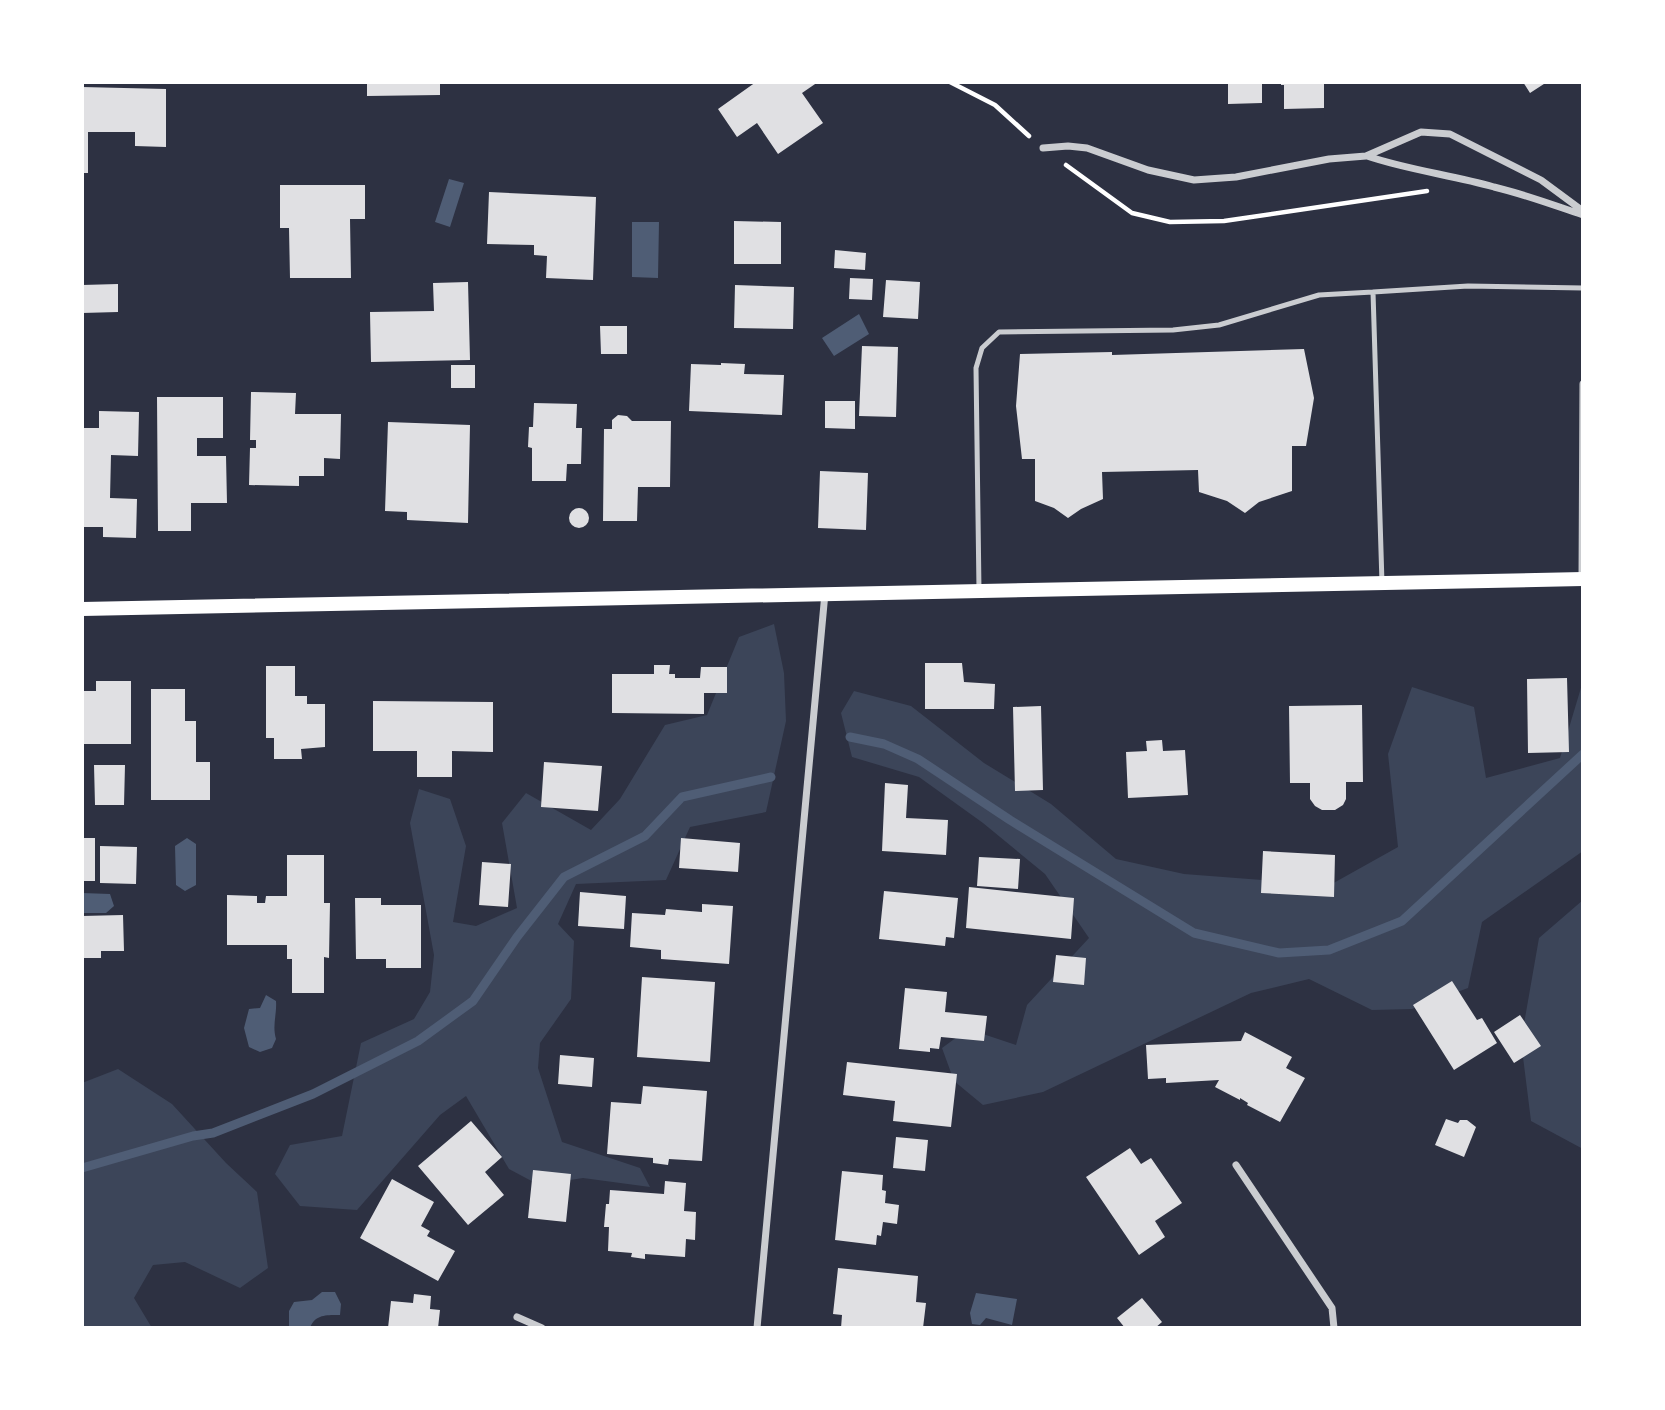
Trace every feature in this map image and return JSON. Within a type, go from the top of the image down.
[{"type":"main road","points":[[82,609],[1582,579]]},
{"type":"street","points":[[1043,148],[1087,148],[1148,170],[1194,180],[1236,177],[1329,159],[1366,156],[1421,132],[1450,134],[1541,180],[1583,213]]},
{"type":"street","points":[[1366,156],[1497,187],[1583,213]]},
{"type":"street","points":[[1582,579],[1583,384]]},
{"type":"street","points":[[757,1328],[825,593]]},
{"type":"street","points":[[1236,1165],[1332,1308],[1335,1328]]},
{"type":"street","points":[[517,1317],[542,1328]]},
{"type":"lane","points":[[979,590],[976,368],[982,348],[999,332],[1173,330],[1219,325],[1319,295],[1468,286],[1583,288]]},
{"type":"lane","points":[[1373,292],[1382,583]]},
{"type":"path","points":[[950,82],[995,105],[1043,148],[1132,213],[1171,222],[1224,221],[1438,189]]},
{"type":"shaded area","points":[[449,179],[464,183],[450,227],[435,222]]},
{"type":"shaded area","points":[[632,222],[659,222],[658,278],[632,277]]},
{"type":"shaded area","points":[[859,314],[869,334],[834,356],[822,338]]},
{"type":"shaded area","points":[[774,624],[784,673],[786,721],[766,812],[690,827],[666,880],[576,884],[558,924],[574,941],[571,999],[540,1043],[538,1068],[562,1142],[640,1168],[650,1187],[583,1178],[539,1185],[509,1169],[466,1096],[440,1115],[357,1210],[300,1206],[275,1174],[290,1145],[342,1136],[361,1043],[414,1019],[430,992],[434,955],[410,823],[419,789],[450,799],[466,846],[453,922],[476,926],[517,908],[502,823],[526,793],[591,830],[620,799],[665,725],[707,715],[739,637]]},
{"type":"shaded area","points":[[1583,681],[1583,851],[1482,922],[1468,988],[1412,1009],[1372,1010],[1309,979],[1251,993],[1043,1092],[983,1105],[954,1081],[942,1048],[968,1029],[1016,1045],[1027,1005],[1089,938],[1045,874],[983,823],[919,777],[852,757],[841,713],[854,691],[911,706],[984,763],[1051,804],[1116,859],[1184,874],[1330,885],[1398,847],[1388,754],[1412,687],[1474,707],[1486,778],[1560,758]]},
{"type":"shaded area","points":[[187,838],[196,844],[196,885],[185,891],[176,885],[175,846]]},
{"type":"shaded area","points":[[82,893],[110,894],[114,906],[106,913],[82,913]]},
{"type":"shaded area","points":[[1583,900],[1583,1149],[1531,1121],[1521,1041],[1539,938]]},
{"type":"shaded area","points":[[266,995],[276,1001],[276,1039],[272,1048],[260,1052],[249,1047],[244,1028],[249,1009],[260,1008]]},
{"type":"shaded area","points":[[118,1069],[172,1104],[226,1163],[257,1192],[268,1268],[240,1288],[185,1262],[153,1265],[134,1298],[152,1328],[82,1328],[82,1083]]},
{"type":"shaded area","points":[[322,1292],[335,1292],[341,1304],[340,1315],[318,1318],[310,1328],[289,1328],[289,1311],[294,1302],[312,1300]]},
{"type":"shaded area","points":[[976,1293],[1017,1299],[1012,1325],[986,1318],[980,1325],[972,1324],[970,1313]]},
{"type":"building","points":[[367,82],[440,82],[440,95],[367,96]]},
{"type":"building","points":[[756,82],[818,82],[802,93],[823,123],[778,154],[757,123],[737,137],[718,109]]},
{"type":"building","points":[[1228,82],[1262,82],[1262,103],[1228,104]]},
{"type":"building","points":[[1281,82],[1324,82],[1324,108],[1284,109],[1284,85],[1281,85]]},
{"type":"building","points":[[1523,82],[1547,82],[1530,93]]},
{"type":"building","points":[[82,87],[166,89],[166,147],[135,146],[135,132],[88,132],[88,173],[82,173]]},
{"type":"building","points":[[280,185],[365,185],[365,219],[350,219],[351,278],[290,278],[289,228],[280,228]]},
{"type":"building","points":[[489,192],[596,197],[593,280],[546,278],[547,256],[534,255],[534,245],[487,244]]},
{"type":"building","points":[[734,221],[781,222],[781,264],[734,264]]},
{"type":"building","points":[[835,250],[866,253],[865,270],[834,268]]},
{"type":"building","points":[[850,278],[873,279],[872,300],[849,299]]},
{"type":"building","points":[[886,280],[920,282],[918,319],[883,317]]},
{"type":"building","points":[[468,282],[470,360],[371,362],[370,312],[434,311],[433,283]]},
{"type":"building","points":[[118,284],[118,312],[82,313],[82,285]]},
{"type":"building","points":[[735,285],[794,287],[793,329],[734,328]]},
{"type":"building","points":[[600,326],[627,326],[627,354],[601,354]]},
{"type":"building","points":[[862,346],[898,347],[896,417],[859,416]]},
{"type":"building","points":[[1304,349],[1314,398],[1306,446],[1292,446],[1292,491],[1259,502],[1245,513],[1227,501],[1199,492],[1198,470],[1102,472],[1103,499],[1068,518],[1054,508],[1035,501],[1035,459],[1022,459],[1016,406],[1020,354],[1112,352],[1112,355]]},
{"type":"building","points":[[691,364],[745,364],[744,374],[784,375],[782,415],[689,411]]},
{"type":"building","points":[[451,365],[475,365],[475,388],[451,388]]},
{"type":"building","points":[[251,392],[296,393],[295,414],[341,414],[340,459],[324,458],[324,476],[299,476],[299,486],[249,485],[250,448],[256,448],[256,440],[250,440]]},
{"type":"building","points":[[157,397],[223,397],[223,438],[197,438],[197,456],[226,456],[227,503],[191,503],[191,531],[158,531]]},
{"type":"building","points":[[825,401],[855,401],[855,429],[825,428]]},
{"type":"building","points":[[534,403],[577,404],[576,428],[582,428],[581,464],[567,464],[566,481],[532,481],[532,448],[528,447],[529,427],[533,427]]},
{"type":"building","points":[[99,411],[139,412],[138,456],[111,455],[110,498],[137,499],[136,538],[103,537],[103,527],[82,527],[82,428],[99,428]]},
{"type":"building","points":[[618,415],[627,416],[632,421],[671,421],[670,487],[638,487],[637,521],[603,521],[604,429],[612,429],[612,420]]},
{"type":"building","points":[[388,422],[470,425],[468,523],[407,520],[407,512],[385,511]]},
{"type":"building","points":[[820,471],[868,473],[866,530],[818,528]]},
{"type":"building","points":[[579,508],[586,511],[589,518],[586,525],[579,528],[572,525],[569,518],[572,511]]},
{"type":"building","points":[[925,663],[962,663],[964,682],[995,684],[994,709],[925,709]]},
{"type":"building","points":[[654,665],[670,665],[669,674],[675,674],[675,678],[700,678],[701,667],[727,667],[727,693],[704,693],[704,714],[612,713],[612,674],[654,674]]},
{"type":"building","points":[[266,666],[295,666],[295,696],[307,696],[307,704],[325,704],[325,747],[301,749],[302,759],[274,759],[274,738],[266,738]]},
{"type":"building","points":[[1567,678],[1569,752],[1528,753],[1527,679]]},
{"type":"building","points":[[96,681],[131,681],[131,744],[82,744],[82,691],[96,691]]},
{"type":"building","points":[[151,689],[185,689],[185,721],[196,721],[196,762],[210,762],[210,800],[151,800]]},
{"type":"building","points":[[373,701],[493,702],[493,752],[452,751],[452,777],[417,777],[417,751],[373,751]]},
{"type":"building","points":[[1362,705],[1363,782],[1346,782],[1346,799],[1343,805],[1335,810],[1322,810],[1310,799],[1310,783],[1290,783],[1289,706]]},
{"type":"building","points":[[1041,706],[1043,790],[1015,791],[1013,707]]},
{"type":"building","points":[[1162,740],[1163,751],[1185,750],[1188,795],[1128,798],[1126,752],[1147,751],[1146,741]]},
{"type":"building","points":[[544,762],[602,766],[598,811],[541,807]]},
{"type":"building","points":[[94,765],[125,765],[124,805],[95,805]]},
{"type":"building","points":[[885,783],[908,785],[906,818],[948,820],[946,855],[882,851]]},
{"type":"building","points":[[82,838],[95,838],[95,881],[82,881]]},
{"type":"building","points":[[681,838],[740,843],[738,872],[679,868]]},
{"type":"building","points":[[100,846],[137,847],[136,884],[100,883]]},
{"type":"building","points":[[1263,851],[1335,855],[1334,897],[1261,893]]},
{"type":"building","points":[[287,855],[324,855],[324,903],[330,903],[329,958],[324,957],[324,993],[292,993],[292,959],[287,959],[287,945],[227,945],[227,895],[257,896],[257,903],[265,903],[266,896],[287,896]]},
{"type":"building","points":[[979,857],[1020,859],[1018,889],[977,886]]},
{"type":"building","points":[[482,862],[511,864],[508,907],[479,905]]},
{"type":"building","points":[[969,887],[1074,898],[1071,939],[966,928]]},
{"type":"building","points":[[884,891],[958,898],[954,938],[946,937],[945,946],[879,939]]},
{"type":"building","points":[[580,892],[626,896],[624,929],[578,926]]},
{"type":"building","points":[[355,898],[381,898],[381,905],[421,905],[421,968],[386,968],[386,959],[356,959]]},
{"type":"building","points":[[702,904],[733,906],[729,964],[661,959],[661,950],[630,947],[632,913],[665,915],[666,909],[702,912]]},
{"type":"building","points":[[123,915],[124,951],[101,951],[101,958],[82,958],[82,916]]},
{"type":"building","points":[[1056,955],[1086,958],[1084,985],[1053,982]]},
{"type":"building","points":[[642,977],[715,982],[710,1062],[637,1057]]},
{"type":"building","points":[[1452,981],[1477,1020],[1482,1018],[1497,1043],[1454,1070],[1413,1005]]},
{"type":"building","points":[[905,988],[947,992],[945,1012],[987,1016],[984,1041],[941,1037],[939,1049],[930,1048],[930,1052],[899,1049]]},
{"type":"building","points":[[1520,1015],[1541,1046],[1514,1063],[1494,1032]]},
{"type":"building","points":[[1245,1032],[1292,1057],[1286,1068],[1305,1078],[1280,1122],[1247,1105],[1248,1103],[1240,1098],[1215,1087],[1219,1080],[1166,1083],[1166,1078],[1148,1079],[1146,1045],[1241,1041]]},
{"type":"building","points":[[560,1055],[594,1058],[592,1087],[558,1084]]},
{"type":"building","points":[[847,1062],[957,1074],[951,1127],[893,1121],[895,1101],[843,1095]]},
{"type":"building","points":[[643,1086],[707,1091],[702,1161],[669,1159],[668,1165],[653,1163],[653,1158],[607,1154],[611,1102],[641,1104]]},
{"type":"building","points":[[1446,1119],[1458,1123],[1460,1120],[1467,1120],[1476,1127],[1464,1157],[1435,1145]]},
{"type":"building","points":[[471,1121],[502,1157],[485,1172],[504,1195],[468,1225],[418,1166]]},
{"type":"building","points":[[896,1137],[928,1140],[925,1171],[893,1168]]},
{"type":"building","points":[[1130,1148],[1141,1164],[1151,1158],[1182,1203],[1155,1221],[1165,1237],[1139,1255],[1086,1177]]},
{"type":"building","points":[[533,1170],[571,1174],[566,1222],[528,1218]]},
{"type":"building","points":[[842,1171],[883,1175],[885,1203],[899,1205],[897,1224],[883,1222],[881,1236],[877,1235],[876,1245],[835,1240]]},
{"type":"building","points":[[392,1179],[434,1202],[421,1226],[430,1231],[427,1236],[455,1251],[438,1281],[360,1238]]},
{"type":"building","points":[[665,1181],[686,1183],[684,1211],[696,1212],[695,1240],[686,1239],[685,1257],[645,1254],[645,1259],[631,1257],[632,1253],[608,1251],[609,1227],[604,1227],[610,1190],[664,1194]]},
{"type":"building","points":[[838,1268],[918,1276],[916,1302],[926,1303],[923,1328],[841,1328],[842,1315],[833,1314]]},
{"type":"building","points":[[414,1294],[431,1296],[430,1309],[440,1310],[438,1328],[388,1328],[391,1301],[413,1303]]},
{"type":"building","points":[[1142,1298],[1162,1322],[1155,1328],[1125,1328],[1117,1318]]},
{"type":"waterway","points":[[850,737],[884,744],[918,759],[1010,820],[1194,933],[1279,953],[1329,950],[1402,921],[1583,754]]},
{"type":"waterway","points":[[82,1168],[193,1136],[213,1133],[313,1094],[418,1041],[473,1001],[517,937],[564,877],[645,836],[682,797],[771,777]]}]
